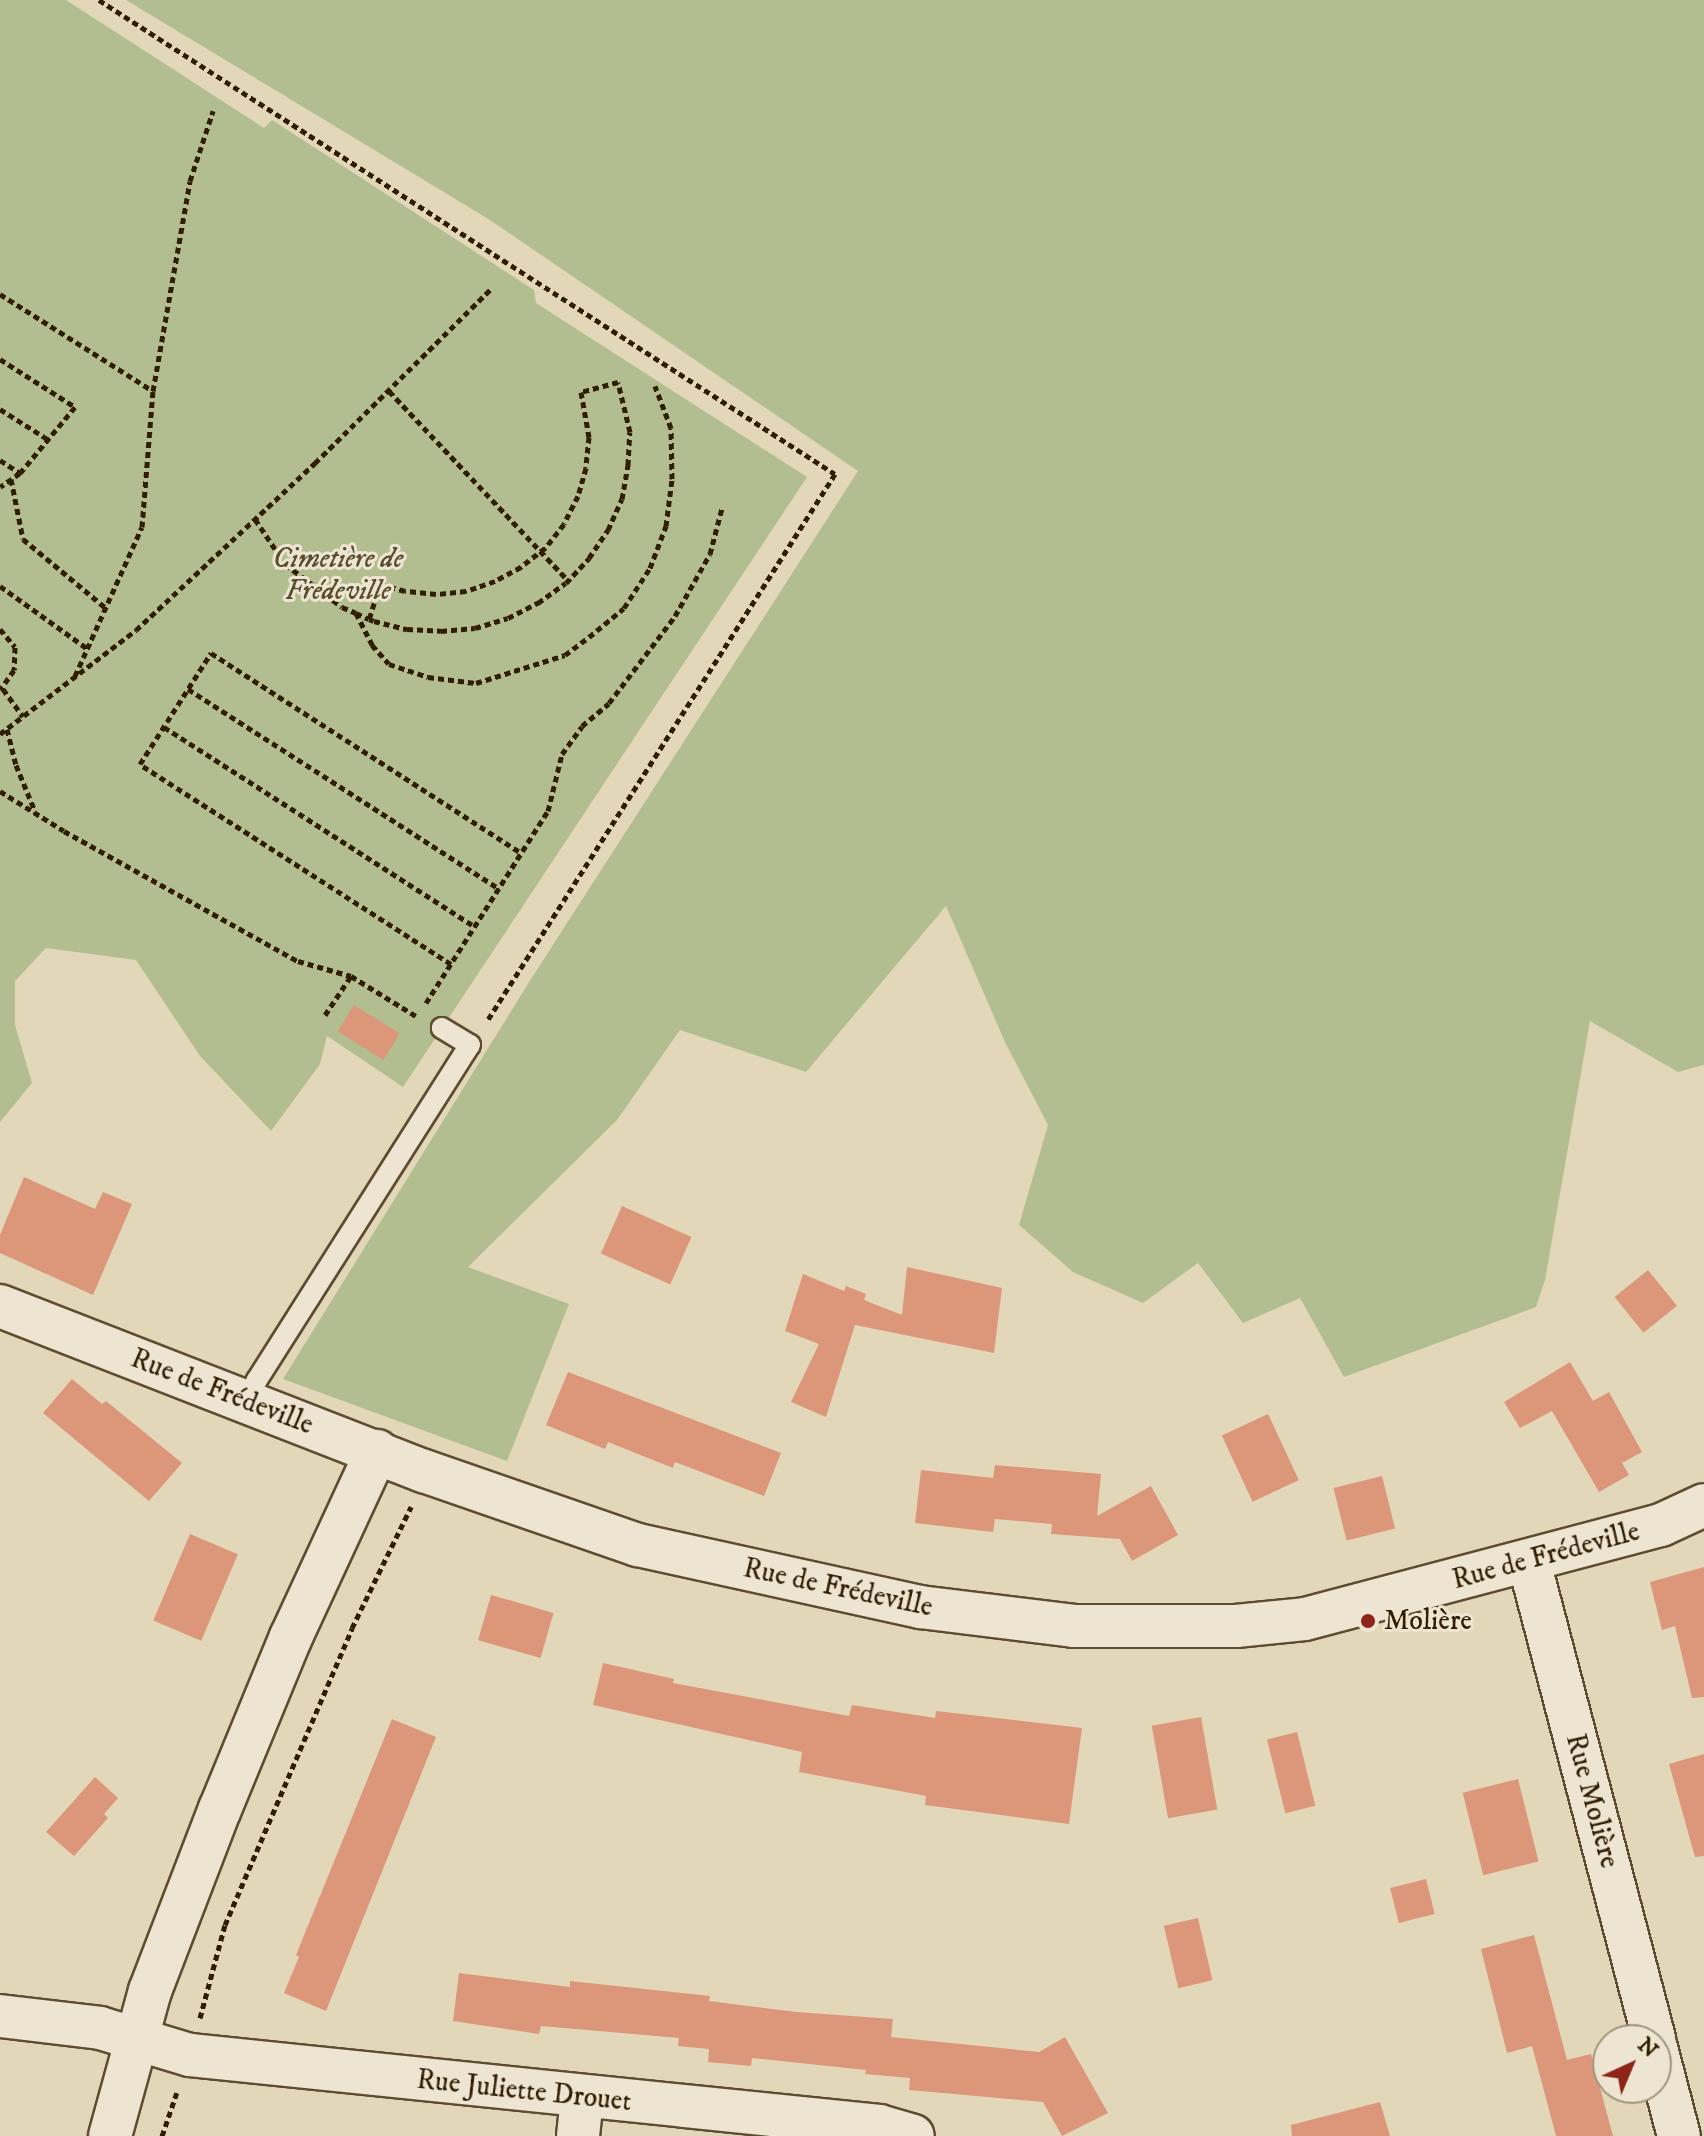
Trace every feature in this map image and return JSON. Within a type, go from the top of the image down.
[{"type":"street","name":"Rue de Frédeville","points":[[0,1306],[377,1451],[638,1545],[920,1607],[1074,1626],[1198,1627],[1305,1619],[1661,1525],[1704,1505]]},
{"type":"street","points":[[110,2136],[150,1991],[220,1809],[291,1637],[377,1451]]},
{"type":"street","name":"Rue Molière","points":[[1529,1562],[1650,2024]]},
{"type":"street","name":"Rue Juliette Drouet","points":[[0,2016],[100,2028],[190,2055],[580,2117],[879,2126],[913,2136]]},
{"type":"street","points":[[1671,2104],[1679,2136]]},
{"type":"lane","points":[[247,1402],[257,1380],[470,1045],[442,1028]]},
{"type":"path","points":[[99,0],[835,474],[470,1045]]},
{"type":"path","points":[[74,677],[142,527],[153,391],[190,181],[213,111]]},
{"type":"path","points":[[0,734],[136,630],[389,391],[491,289]]},
{"type":"path","points":[[0,294],[153,391]]},
{"type":"path","points":[[0,359],[75,407],[20,473],[0,487]]},
{"type":"path","points":[[255,519],[285,564],[314,589],[369,619],[407,629],[441,631],[475,628],[508,618],[538,603],[568,580],[608,530],[622,499],[630,432],[618,382],[581,392],[589,437],[586,468],[578,496],[564,524],[541,551],[521,567],[495,581],[466,591],[421,592],[380,584],[369,619]]},
{"type":"path","points":[[356,613],[372,645],[389,664],[428,677],[476,683],[565,655],[589,637],[624,608],[650,568],[666,526],[672,479],[671,428],[655,386]]},
{"type":"path","points":[[389,391],[568,580]]},
{"type":"path","points":[[0,409],[49,440]]},
{"type":"path","points":[[0,460],[20,473]]},
{"type":"path","points":[[11,479],[23,539],[107,609]]},
{"type":"path","points":[[417,1017],[548,811],[562,754],[582,726],[609,703],[675,616],[710,554],[722,508]]},
{"type":"path","points":[[0,586],[88,649]]},
{"type":"path","points":[[0,629],[15,647],[14,670],[1,690],[23,717]]},
{"type":"path","points":[[451,964],[140,764],[211,653],[521,853]]},
{"type":"path","points":[[188,689],[499,889]]},
{"type":"path","points":[[164,727],[474,926]]},
{"type":"path","points":[[7,729],[16,765],[37,814]]},
{"type":"path","points":[[0,791],[298,961],[351,976],[417,1017],[442,1028]]},
{"type":"path","points":[[325,1015],[351,976]]},
{"type":"path","points":[[162,2136],[190,2055],[225,1925],[352,1628],[411,1505]]},
{"type":"green space","name":"Cimetière de Frédeville","points":[[0,0],[66,0],[264,128],[272,120],[534,290],[536,303],[807,477],[403,1087],[327,1036],[320,1064],[271,1131],[200,1056],[136,960],[46,948],[15,981],[15,1025],[32,1083],[0,1122]]},
{"type":"green space","points":[[126,0],[1704,0],[1704,1065],[1678,1072],[1590,1021],[1545,1280],[1536,1307],[1344,1377],[1300,1298],[1243,1323],[1198,1263],[1143,1303],[1073,1272],[1019,1225],[1048,1125],[1005,1042],[946,906],[806,1072],[680,1030],[617,1120],[468,1267],[569,1304],[507,1461],[283,1379],[531,979],[858,471],[490,220]]},
{"type":"building","points":[[354,1005],[400,1034],[383,1060],[338,1031]]},
{"type":"building","points":[[24,1177],[95,1209],[103,1192],[132,1204],[93,1295],[0,1253],[0,1235]]},
{"type":"building","points":[[622,1206],[691,1237],[670,1284],[601,1254]]},
{"type":"building","points":[[907,1267],[1002,1288],[994,1353],[855,1325],[826,1417],[791,1402],[819,1344],[785,1331],[803,1274],[844,1291],[846,1286],[866,1294],[864,1300],[902,1315]]},
{"type":"building","points":[[1648,1270],[1677,1306],[1644,1333],[1615,1297]]},
{"type":"building","points":[[1570,1362],[1593,1401],[1609,1392],[1642,1452],[1622,1463],[1629,1475],[1599,1492],[1552,1411],[1520,1428],[1504,1402]]},
{"type":"building","points":[[568,1372],[781,1453],[764,1496],[675,1462],[673,1468],[608,1442],[605,1449],[546,1425]]},
{"type":"building","points":[[72,1379],[102,1404],[106,1401],[182,1463],[149,1501],[43,1413]]},
{"type":"building","points":[[1268,1414],[1299,1480],[1253,1502],[1222,1436]]},
{"type":"building","points":[[995,1465],[1101,1474],[1097,1516],[1151,1486],[1178,1535],[1132,1561],[1120,1539],[1051,1534],[1052,1524],[995,1519],[993,1532],[915,1523],[921,1470],[993,1478]]},
{"type":"building","points":[[1382,1476],[1395,1528],[1347,1540],[1333,1488]]},
{"type":"building","points":[[190,1534],[238,1554],[201,1641],[153,1621]]},
{"type":"building","points":[[1704,1567],[1704,1697],[1692,1698],[1675,1626],[1662,1630],[1650,1582]]},
{"type":"building","points":[[491,1595],[553,1613],[541,1658],[478,1640]]},
{"type":"building","points":[[603,1663],[674,1679],[673,1683],[849,1716],[852,1705],[935,1718],[936,1711],[1082,1728],[1069,1824],[925,1805],[926,1796],[799,1772],[802,1752],[593,1705]]},
{"type":"building","points":[[1201,1717],[1217,1810],[1168,1818],[1152,1726]]},
{"type":"building","points":[[392,1719],[436,1737],[326,2011],[284,1993],[299,1957],[296,1955]]},
{"type":"building","points":[[1297,1732],[1315,1806],[1285,1813],[1267,1739]]},
{"type":"building","points":[[1704,1754],[1704,1856],[1695,1857],[1669,1764]]},
{"type":"building","points":[[95,1777],[118,1798],[104,1814],[108,1818],[74,1856],[46,1832]]},
{"type":"building","points":[[1518,1779],[1539,1861],[1483,1875],[1463,1793]]},
{"type":"building","points":[[1426,1879],[1435,1914],[1399,1923],[1390,1888]]},
{"type":"building","points":[[1198,1918],[1212,1980],[1178,1988],[1164,1926]]},
{"type":"building","points":[[1534,1935],[1567,2060],[1591,2054],[1592,2104],[1604,2104],[1613,2136],[1556,2136],[1532,2046],[1507,2053],[1481,1949]]},
{"type":"building","points":[[459,1973],[570,1987],[570,1981],[710,1996],[709,2001],[797,2012],[893,2019],[891,2037],[1039,2052],[1065,2037],[1108,2113],[1062,2136],[1043,2102],[909,2090],[910,2078],[865,2074],[866,2070],[752,2058],[751,2066],[708,2062],[709,2049],[678,2046],[679,2038],[541,2026],[539,2034],[453,2021]]},
{"type":"building","points":[[1380,2102],[1390,2136],[1292,2136],[1291,2125]]},
{"type":"place","name":"Molière","points":[[1368,1621]]}]
